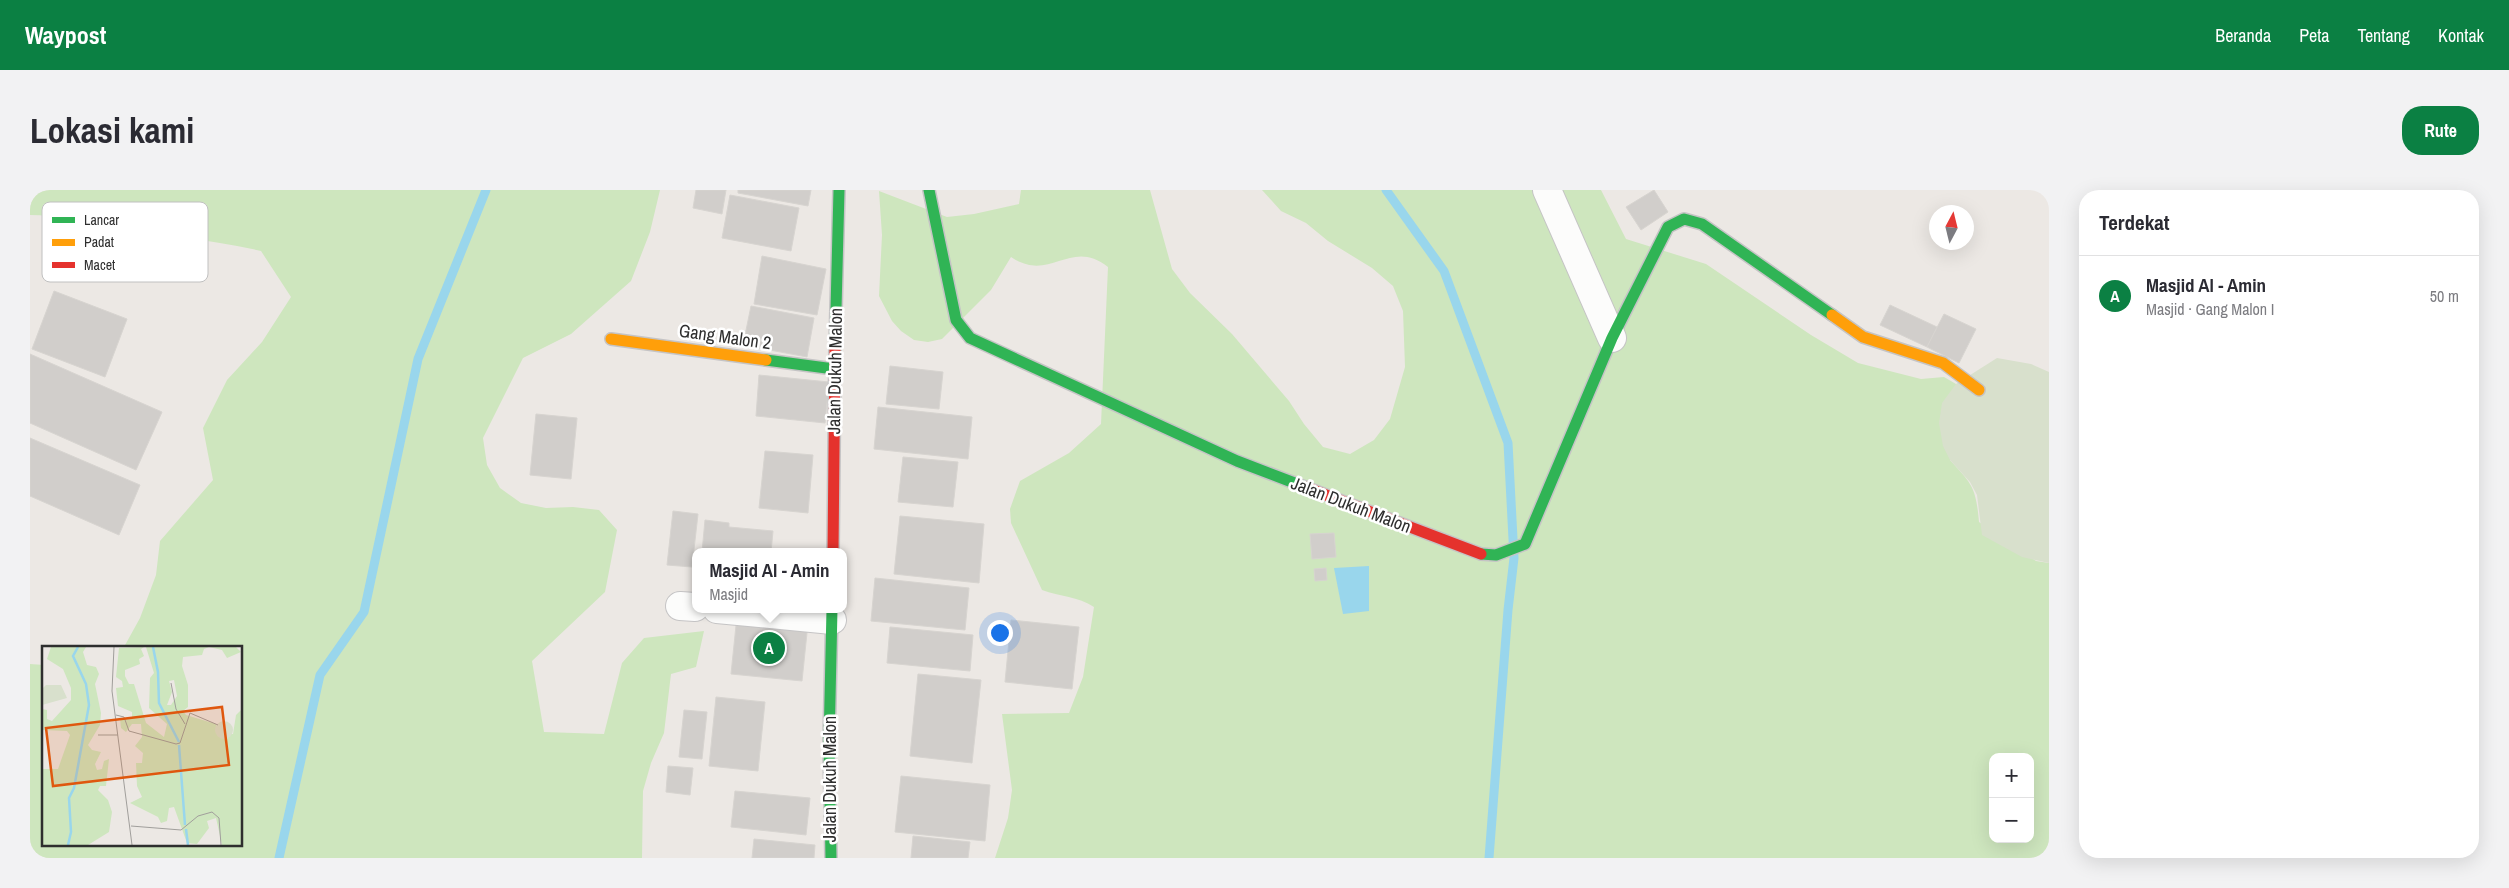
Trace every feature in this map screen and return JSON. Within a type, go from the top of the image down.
[{"type":"street","name":"Jalan Dukuh Malon","points":[[833,548],[834,369],[839,190]]},
{"type":"street","name":"Jalan Dukuh Malon","points":[[929,190],[956,320],[970,338],[1238,461],[1478,554],[1496,555],[1525,544],[1612,338],[1668,227],[1684,219],[1702,224],[1863,337],[1943,363],[1980,390]]},
{"type":"street","points":[[1546,190],[1612,338]]},
{"type":"street","name":"Gang Malon 2","points":[[611,339],[834,369]]},
{"type":"street","points":[[809,613],[832,614]]},
{"type":"street","name":"Jalan Dukuh Malon","points":[[831,858],[829,743],[832,614]]},
{"type":"green space","points":[[30,190],[660,190],[650,232],[631,281],[571,334],[523,358],[483,438],[487,465],[500,488],[521,503],[546,508],[573,507],[599,510],[617,530],[605,592],[532,661],[544,732],[604,734],[622,663],[644,638],[704,631],[696,667],[671,674],[664,733],[651,763],[643,791],[642,858],[30,858],[30,664],[42,665],[42,846],[242,846],[242,646],[125,646],[140,618],[156,575],[160,541],[213,480],[203,428],[227,380],[262,342],[291,297],[261,251],[208,241],[208,202],[42,202],[42,215],[30,215]]},
{"type":"green space","points":[[1021,190],[1150,190],[1172,269],[1190,293],[1232,334],[1289,401],[1304,424],[1323,447],[1350,454],[1374,440],[1390,419],[1405,367],[1403,311],[1393,286],[1372,268],[1328,241],[1306,223],[1281,211],[1262,190],[1601,190],[1626,239],[1706,264],[1811,335],[1858,363],[1921,379],[1944,377],[1956,384],[1950,460],[1964,475],[1975,494],[1979,522],[2036,561],[2049,563],[2049,858],[995,858],[1008,818],[1012,790],[1002,714],[1069,713],[1083,677],[1094,607],[1082,601],[1042,590],[1011,523],[1010,509],[1020,481],[1069,453],[1101,424],[1108,267],[1095,259],[1082,257],[1037,266],[1025,264],[1011,257],[991,290],[942,339],[928,342],[914,340],[901,331],[892,321],[879,296],[882,235],[879,191],[947,217],[974,214],[1019,204]]},
{"type":"green space","points":[[1997,358],[2031,364],[2049,372],[2049,563],[2022,557],[1982,535],[1977,495],[1970,482],[1950,460],[1943,446],[1939,423],[1942,403],[1956,384]]},
{"type":"water","points":[[1369,566],[1369,611],[1343,614],[1334,568]]},
{"type":"building","points":[[696,190],[726,190],[722,214],[693,208]]},
{"type":"building","points":[[738,190],[811,190],[808,206],[738,193]]},
{"type":"building","points":[[1654,190],[1668,212],[1641,230],[1626,207]]},
{"type":"building","points":[[730,195],[799,208],[791,251],[722,238]]},
{"type":"building","points":[[762,256],[826,269],[817,315],[754,304]]},
{"type":"building","points":[[54,291],[127,319],[105,377],[32,349]]},
{"type":"building","points":[[1890,305],[1937,327],[1927,347],[1880,325]]},
{"type":"building","points":[[751,306],[814,318],[807,357],[743,345]]},
{"type":"building","points":[[1944,314],[1976,329],[1959,363],[1927,347]]},
{"type":"building","points":[[30,354],[162,412],[136,470],[30,423]]},
{"type":"building","points":[[890,366],[943,372],[939,409],[886,404]]},
{"type":"building","points":[[759,375],[829,382],[825,423],[756,416]]},
{"type":"building","points":[[878,407],[972,417],[968,459],[874,449]]},
{"type":"building","points":[[536,414],[577,418],[571,479],[530,475]]},
{"type":"building","points":[[30,438],[140,485],[119,535],[30,496]]},
{"type":"building","points":[[765,451],[813,455],[808,513],[759,508]]},
{"type":"building","points":[[903,457],[958,462],[953,507],[898,502]]},
{"type":"building","points":[[673,511],[698,514],[694,548],[692,548],[692,567],[667,565]]},
{"type":"building","points":[[900,516],[984,524],[979,583],[894,574]]},
{"type":"building","points":[[705,520],[729,523],[729,527],[773,531],[771,548],[702,548]]},
{"type":"building","points":[[1334,533],[1336,557],[1312,559],[1310,534]]},
{"type":"building","points":[[1326,568],[1327,580],[1315,581],[1314,569]]},
{"type":"building","points":[[875,578],[969,588],[965,630],[871,621]]},
{"type":"building","points":[[737,616],[808,623],[802,681],[731,674]]},
{"type":"building","points":[[1011,620],[1079,627],[1072,689],[1005,682]]},
{"type":"building","points":[[890,627],[973,635],[970,671],[887,663]]},
{"type":"building","points":[[918,674],[981,680],[972,763],[910,756]]},
{"type":"building","points":[[716,697],[765,702],[758,771],[709,766]]},
{"type":"building","points":[[684,710],[707,712],[702,759],[679,757]]},
{"type":"building","points":[[668,766],[693,768],[690,795],[666,792]]},
{"type":"building","points":[[901,776],[990,785],[985,841],[895,832]]},
{"type":"building","points":[[735,791],[810,798],[806,835],[731,827]]},
{"type":"building","points":[[913,836],[970,842],[968,858],[911,858]]},
{"type":"building","points":[[754,839],[815,845],[814,858],[752,858]]},
{"type":"waterway","points":[[279,858],[320,675],[364,612],[418,359],[486,190]]},
{"type":"waterway","points":[[1386,190],[1444,271],[1508,443],[1514,558],[1508,610],[1489,858]]},
{"type":"traffic: fast","points":[[835,349],[839,190]]},
{"type":"traffic: fast","points":[[929,190],[956,320],[970,338],[1237,461],[1305,487]]},
{"type":"traffic: fast","points":[[1481,554],[1496,555],[1525,544],[1612,338],[1668,227],[1684,219],[1702,224],[1832,315]]},
{"type":"traffic: fast","points":[[766,360],[834,369]]},
{"type":"traffic: fast","points":[[831,858],[829,743],[832,613]]},
{"type":"traffic: slow","points":[[1832,315],[1863,337],[1943,363],[1979,390]]},
{"type":"traffic: slow","points":[[611,339],[766,360]]},
{"type":"traffic: jam","points":[[833,548],[835,349]]},
{"type":"traffic: jam","points":[[1305,487],[1481,554]]},
{"type":"place","name":"Masjid Al - Amin","points":[[769,648]]}]
